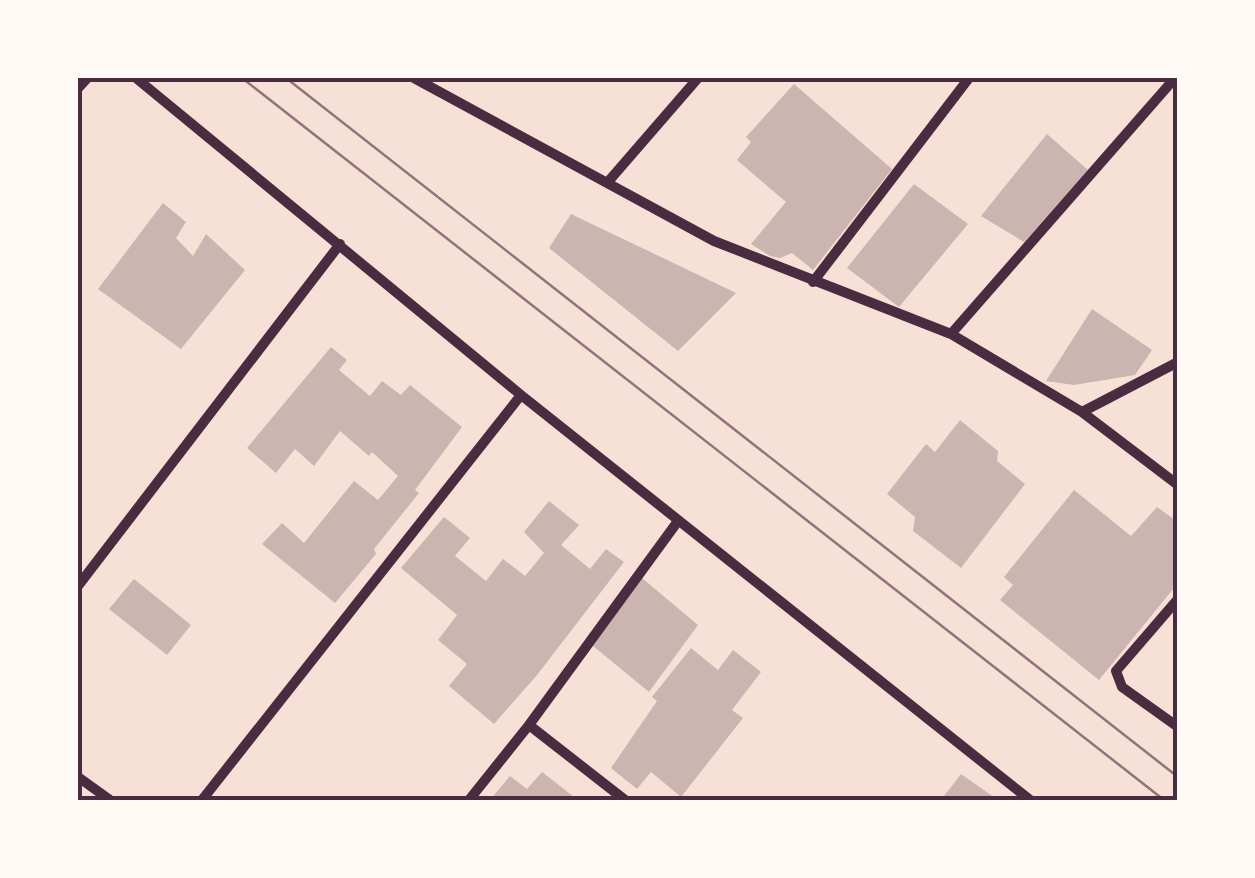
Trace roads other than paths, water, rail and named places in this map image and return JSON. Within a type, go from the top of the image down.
[{"type":"street","points":[[78,89],[88,78]]},
{"type":"street","points":[[136,78],[521,395],[1024,799]]},
{"type":"street","points":[[414,78],[714,241],[951,334],[1082,412],[1178,484]]},
{"type":"street","points":[[607,183],[698,78]]},
{"type":"street","points":[[813,282],[969,78]]},
{"type":"street","points":[[951,334],[1175,78]]},
{"type":"street","points":[[78,586],[340,244]]},
{"type":"street","points":[[1082,412],[1178,362]]},
{"type":"street","points":[[202,800],[521,395]]},
{"type":"street","points":[[469,800],[530,725],[678,521]]},
{"type":"street","points":[[1178,598],[1116,672],[1122,687],[1178,727]]},
{"type":"street","points":[[530,725],[625,800]]},
{"type":"street","points":[[78,777],[110,800]]},
{"type":"tram line","points":[[242,78],[1164,800]]},
{"type":"tram line","points":[[286,78],[1178,777]]}]
